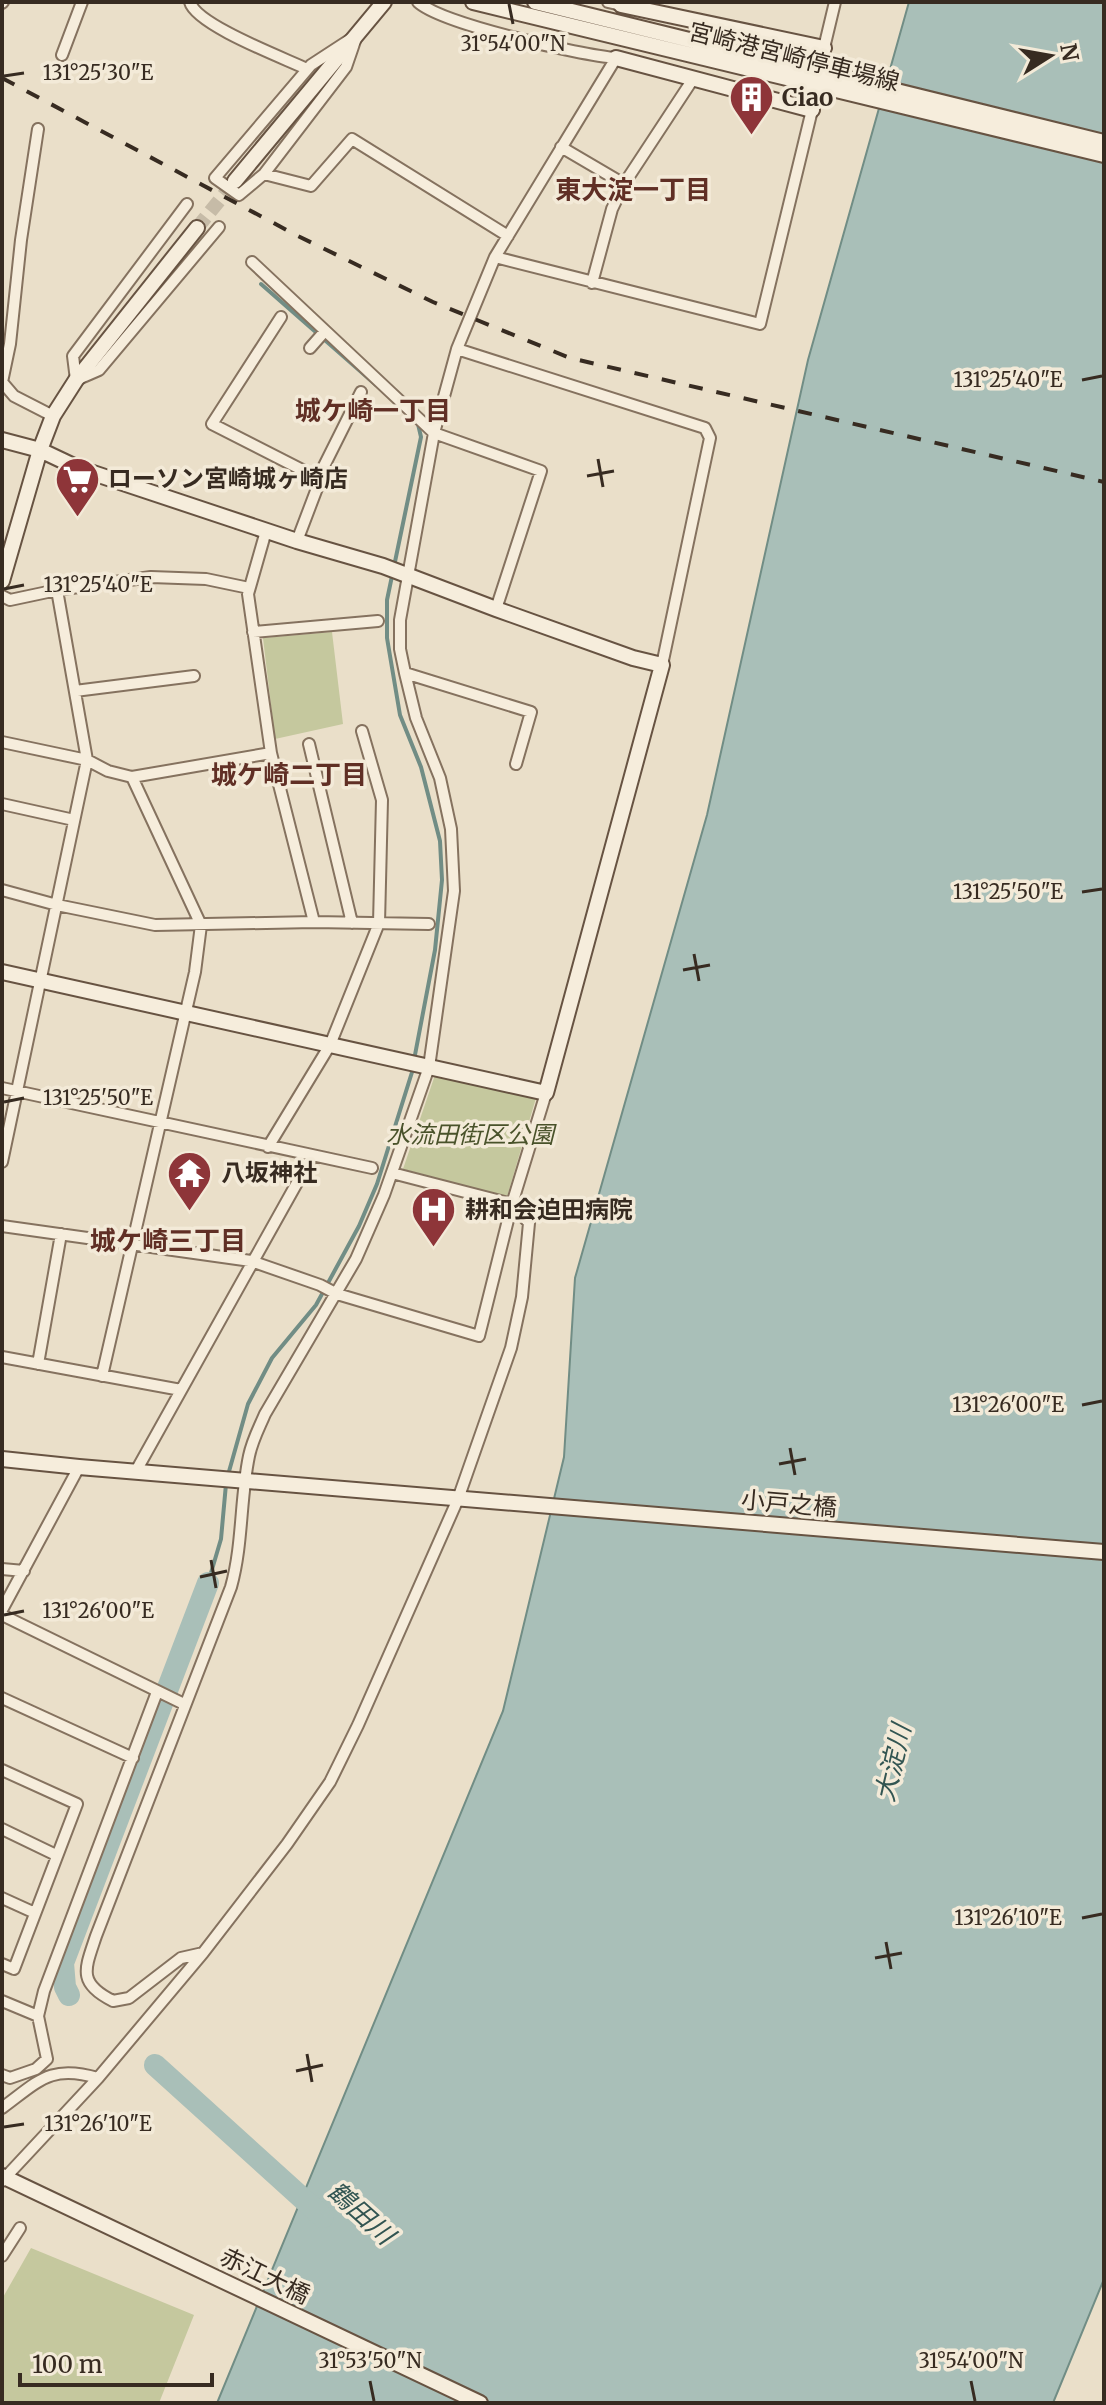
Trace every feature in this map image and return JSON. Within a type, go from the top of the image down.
[{"type":"street","points":[[62,55],[82,2]]},
{"type":"street","points":[[190,2],[193,9],[223,31],[307,69]]},
{"type":"street","points":[[235,181],[384,2]]},
{"type":"street","points":[[418,2],[425,9],[475,27],[590,56],[616,58],[812,110],[760,324],[495,257]]},
{"type":"street","name":"宮崎港宮崎停車場線","points":[[473,2],[1104,142]]},
{"type":"street","name":"宮崎港宮崎停車場線","points":[[535,2],[1104,155]]},
{"type":"street","points":[[617,3],[824,48],[835,2]]},
{"type":"street","points":[[357,35],[346,67],[264,174],[239,195],[215,178],[307,69],[357,35]]},
{"type":"street","points":[[203,1953],[181,1958],[129,1998],[113,2001],[92,1987],[86,1979],[85,1970],[96,1936],[231,1587],[242,1528],[250,1453],[265,1414],[337,1294],[379,1208],[429,1067],[454,891],[451,829],[440,778],[416,718],[400,649],[400,620],[407,577],[434,433],[457,349],[495,257],[616,58]]},
{"type":"street","points":[[592,283],[612,209],[624,184],[693,79]]},
{"type":"street","points":[[38,129],[21,240],[10,344],[2,382],[14,396],[53,416]]},
{"type":"street","points":[[264,174],[311,186],[352,139],[508,236]]},
{"type":"street","points":[[561,147],[624,184]]},
{"type":"street","points":[[76,380],[73,356],[187,204]]},
{"type":"street","points":[[76,380],[99,370],[219,227]]},
{"type":"street","points":[[2,581],[53,416],[76,380],[197,228]]},
{"type":"street","points":[[252,262],[434,433],[541,471],[496,609]]},
{"type":"street","points":[[281,317],[212,424],[318,478]]},
{"type":"street","points":[[310,348],[325,331]]},
{"type":"street","points":[[2,1226],[251,1261],[337,1294],[479,1336],[512,1204],[546,1093],[662,665],[710,438],[705,428],[457,349]]},
{"type":"street","points":[[297,541],[319,483],[318,478],[361,392]]},
{"type":"street","points":[[2,440],[40,450],[78,468],[266,531],[383,566],[633,658],[662,665]]},
{"type":"street","points":[[266,531],[249,588],[253,632],[271,753],[314,922]]},
{"type":"street","points":[[2,596],[10,600],[151,577],[206,579],[249,588]]},
{"type":"street","points":[[2,1162],[87,760],[57,590]]},
{"type":"street","points":[[253,632],[378,621]]},
{"type":"street","points":[[405,673],[531,712],[516,764]]},
{"type":"street","points":[[75,691],[194,676]]},
{"type":"street","points":[[268,1147],[330,1045],[379,923],[382,800],[362,731]]},
{"type":"street","points":[[2,742],[87,760],[108,771],[132,777],[271,753]]},
{"type":"street","points":[[309,744],[352,923]]},
{"type":"street","points":[[102,1376],[195,972],[201,925],[132,777]]},
{"type":"street","points":[[2,804],[74,820]]},
{"type":"street","points":[[2,890],[155,925],[314,922],[429,924]]},
{"type":"street","points":[[2,972],[546,1093]]},
{"type":"street","points":[[2,1088],[372,1168]]},
{"type":"street","points":[[136,1471],[312,1156]]},
{"type":"street","points":[[3,2178],[98,2078],[203,1953],[287,1844],[330,1782],[464,1499],[520,1312],[529,1223],[512,1204],[392,1173]]},
{"type":"street","points":[[38,1364],[61,1234]]},
{"type":"street","points":[[2,1357],[181,1390]]},
{"type":"street","name":"小戸之橋","points":[[2,1459],[1104,1552]]},
{"type":"street","points":[[79,1467],[2,1612],[184,1704]]},
{"type":"street","points":[[2,1569],[24,1571]]},
{"type":"street","points":[[2,2075],[10,2078],[28,2072],[47,2059],[38,2016],[44,1991],[157,1692]]},
{"type":"street","points":[[2,1698],[133,1758]]},
{"type":"street","points":[[2,1770],[77,1804],[14,1969],[2,1964]]},
{"type":"street","points":[[2,1829],[56,1855]]},
{"type":"street","points":[[2,1898],[35,1913]]},
{"type":"street","points":[[2,2001],[38,2016]]},
{"type":"street","points":[[2,2108],[45,2077],[60,2072],[77,2072],[98,2078]]},
{"type":"street","name":"赤江大橋","points":[[3,2178],[32,2189],[480,2403]]},
{"type":"street","points":[[2,2256],[20,2228]]},
{"type":"green space","points":[[332,632],[343,724],[275,739],[263,638]]},
{"type":"green space","name":"水流田街区公園","points":[[435,1075],[536,1098],[507,1197],[403,1169]]},
{"type":"green space","points":[[31,2248],[194,2315],[159,2403],[2,2403],[2,2299]]},
{"type":"water","name":"大淀川","points":[[909,2],[1104,2],[1104,2279],[1053,2403],[217,2403],[503,1711],[564,1457],[575,1278],[707,815],[808,360]]},
{"type":"waterway","points":[[261,284],[376,385]]},
{"type":"waterway","points":[[414,1060],[435,950],[442,880],[440,841],[421,767],[400,715],[387,638],[387,600],[421,437],[418,424]]},
{"type":"waterway","points":[[228,1475],[248,1404],[272,1358],[316,1305],[359,1226],[377,1184],[413,1069]]},
{"type":"waterway","points":[[208,1583],[221,1539],[226,1484]]},
{"type":"waterway","name":"鶴田川","points":[[69,1995],[65,1987],[63,1963],[208,1583]]},
{"type":"waterway","name":"鶴田川","points":[[155,2065],[323,2217]]},
{"type":"tunnel","points":[[197,228],[235,181]]},
{"type":"railway","points":[[2,78],[296,235],[433,302],[570,358],[1104,482]]},
{"type":"place","name":"Ciao","points":[[751,137]]},
{"type":"place","name":"ローソン宮崎城ヶ崎店","points":[[77,518]]},
{"type":"place","name":"八坂神社","points":[[190,1212]]},
{"type":"place","name":"耕和会迫田病院","points":[[434,1249]]},
{"type":"district","name":"東大淀一丁目","points":[[633,190]]},
{"type":"district","name":"城ケ崎一丁目","points":[[373,411]]},
{"type":"district","name":"城ケ崎二丁目","points":[[289,775]]},
{"type":"district","name":"城ケ崎三丁目","points":[[168,1241]]}]
